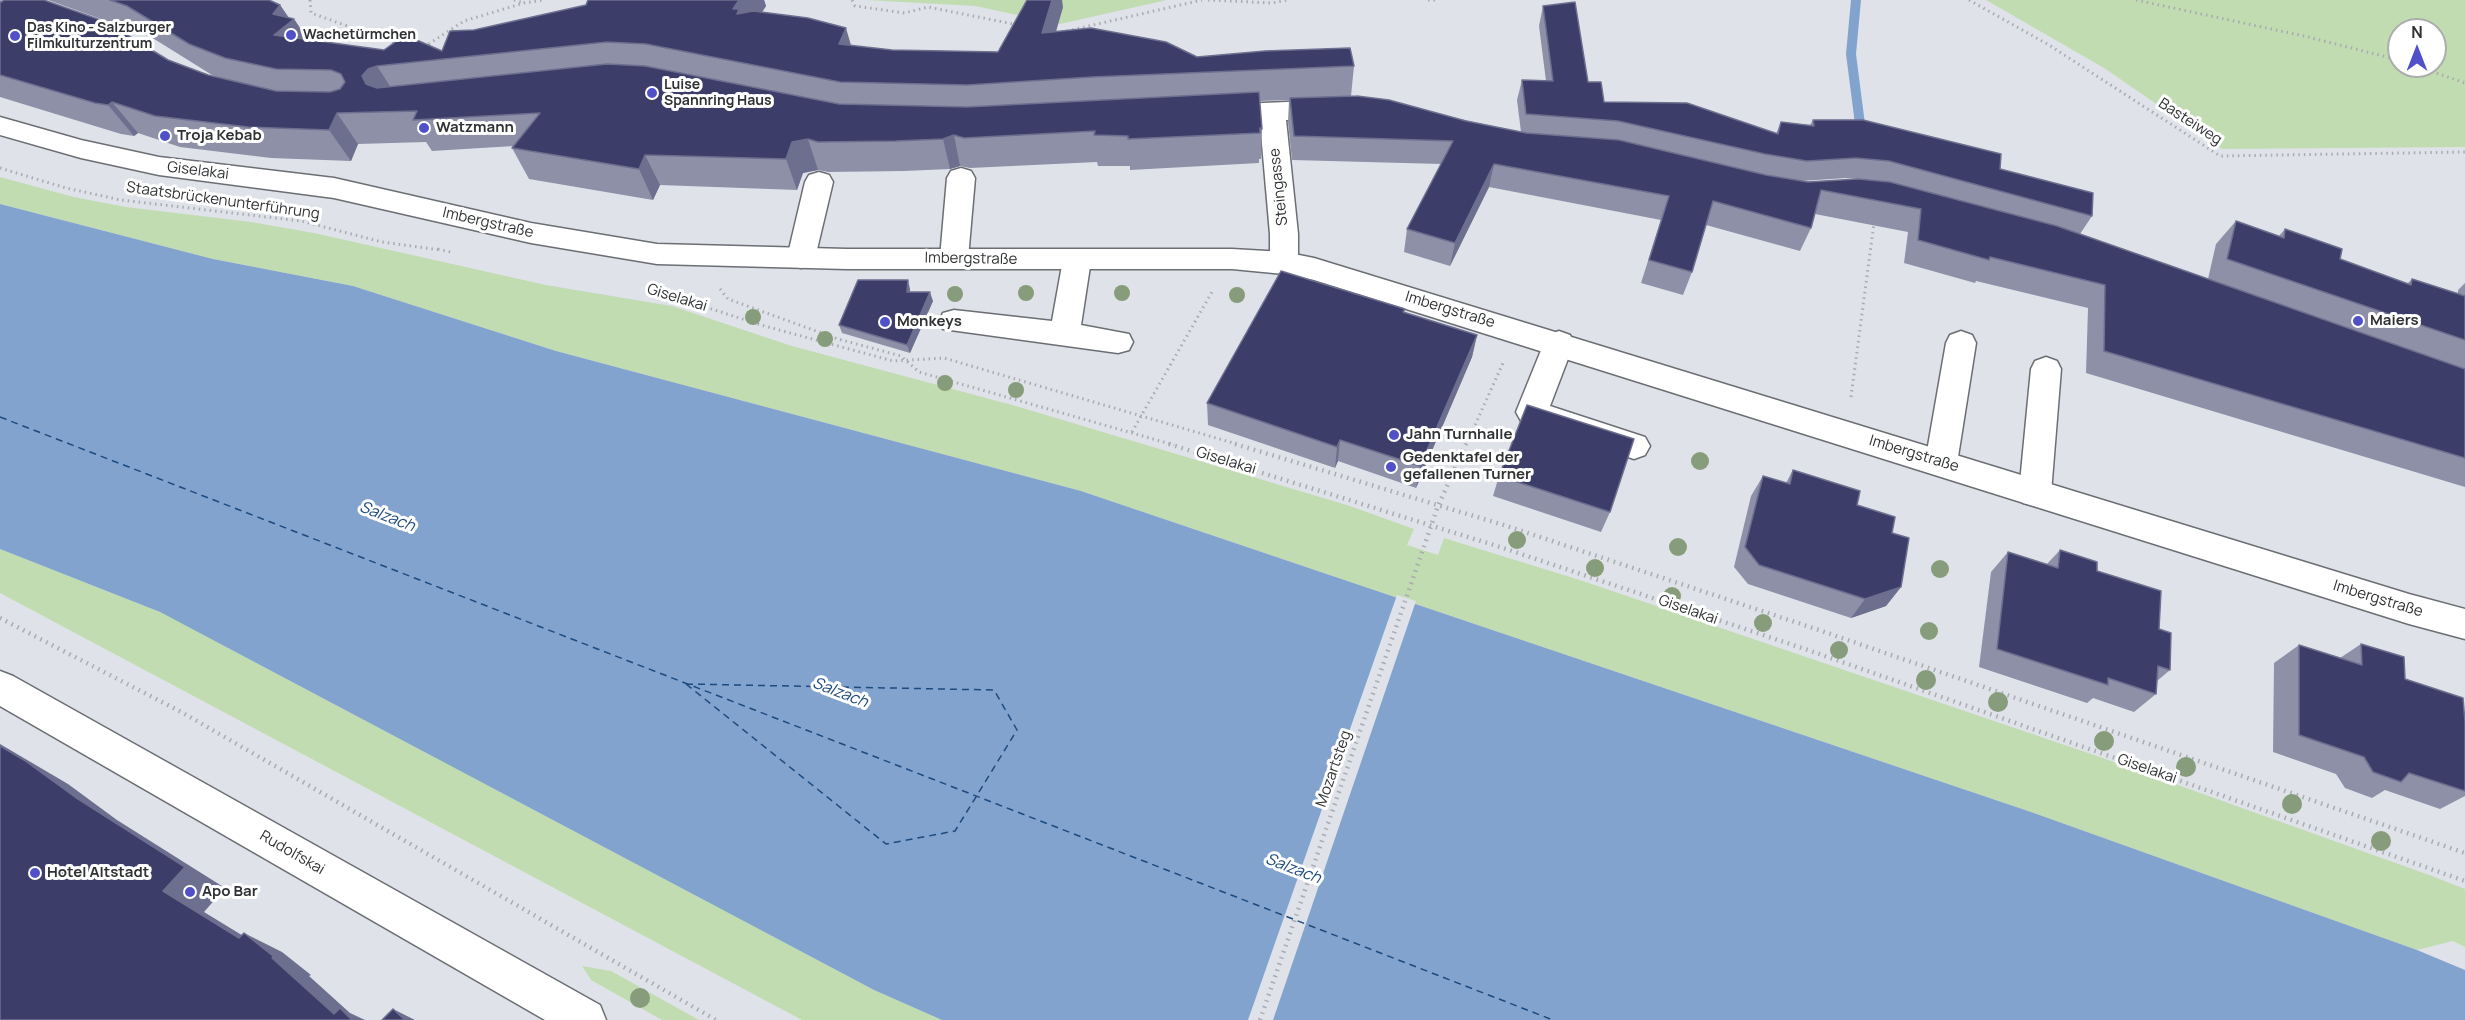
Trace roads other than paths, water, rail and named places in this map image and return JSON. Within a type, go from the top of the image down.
[{"type":"main road","points":[[1195,115],[1366,110]]},
{"type":"main road","name":"Steingasse","points":[[1272,111],[1285,243],[1284,262]]},
{"type":"main road","name":"Giselakai","points":[[0,126],[112,157],[159,166],[334,188],[399,203]]},
{"type":"main road","points":[[954,258],[961,178]]},
{"type":"main road","points":[[801,258],[819,182]]},
{"type":"main road","name":"Imbergstraße","points":[[399,203],[531,233],[618,249],[683,255],[801,258],[1232,259],[1284,262],[1383,289],[2409,609],[2465,624]]},
{"type":"main road","points":[[1064,334],[1072,299],[1077,260]]},
{"type":"main road","points":[[954,321],[1118,342]]},
{"type":"main road","points":[[1941,463],[1961,343]]},
{"type":"main road","points":[[1559,344],[1532,412],[1634,446]]},
{"type":"main road","points":[[2035,492],[2046,369]]},
{"type":"main road","name":"Rudolfskai","points":[[0,687],[585,1020]]},
{"type":"water","name":"Salzach","points":[[0,204],[213,259],[353,286],[556,351],[1081,491],[2031,812],[2417,950],[2465,970],[2465,1020],[942,1020],[874,990],[160,612],[0,549]]},
{"type":"waterway","points":[[1856,0],[1851,54],[1861,132]]},
{"type":"place","name":"Wachetürmchen","points":[[291,35]]},
{"type":"place","name":"Das Kino - Salzburger Filmkulturzentrum","points":[[15,36]]},
{"type":"place","name":"Luise Spannring Haus","points":[[652,93]]},
{"type":"place","name":"Watzmann","points":[[424,128]]},
{"type":"place","name":"Troja Kebab","points":[[165,136]]},
{"type":"place","name":"Maiers","points":[[2358,321]]},
{"type":"place","name":"Monkeys","points":[[885,322]]},
{"type":"place","name":"Jahn Turnhalle","points":[[1394,435]]},
{"type":"place","name":"Gedenktafel der gefallenen Turner","points":[[1391,467]]},
{"type":"place","name":"Hotel Altstadt","points":[[35,873]]},
{"type":"place","name":"Apo Bar","points":[[190,892]]}]
